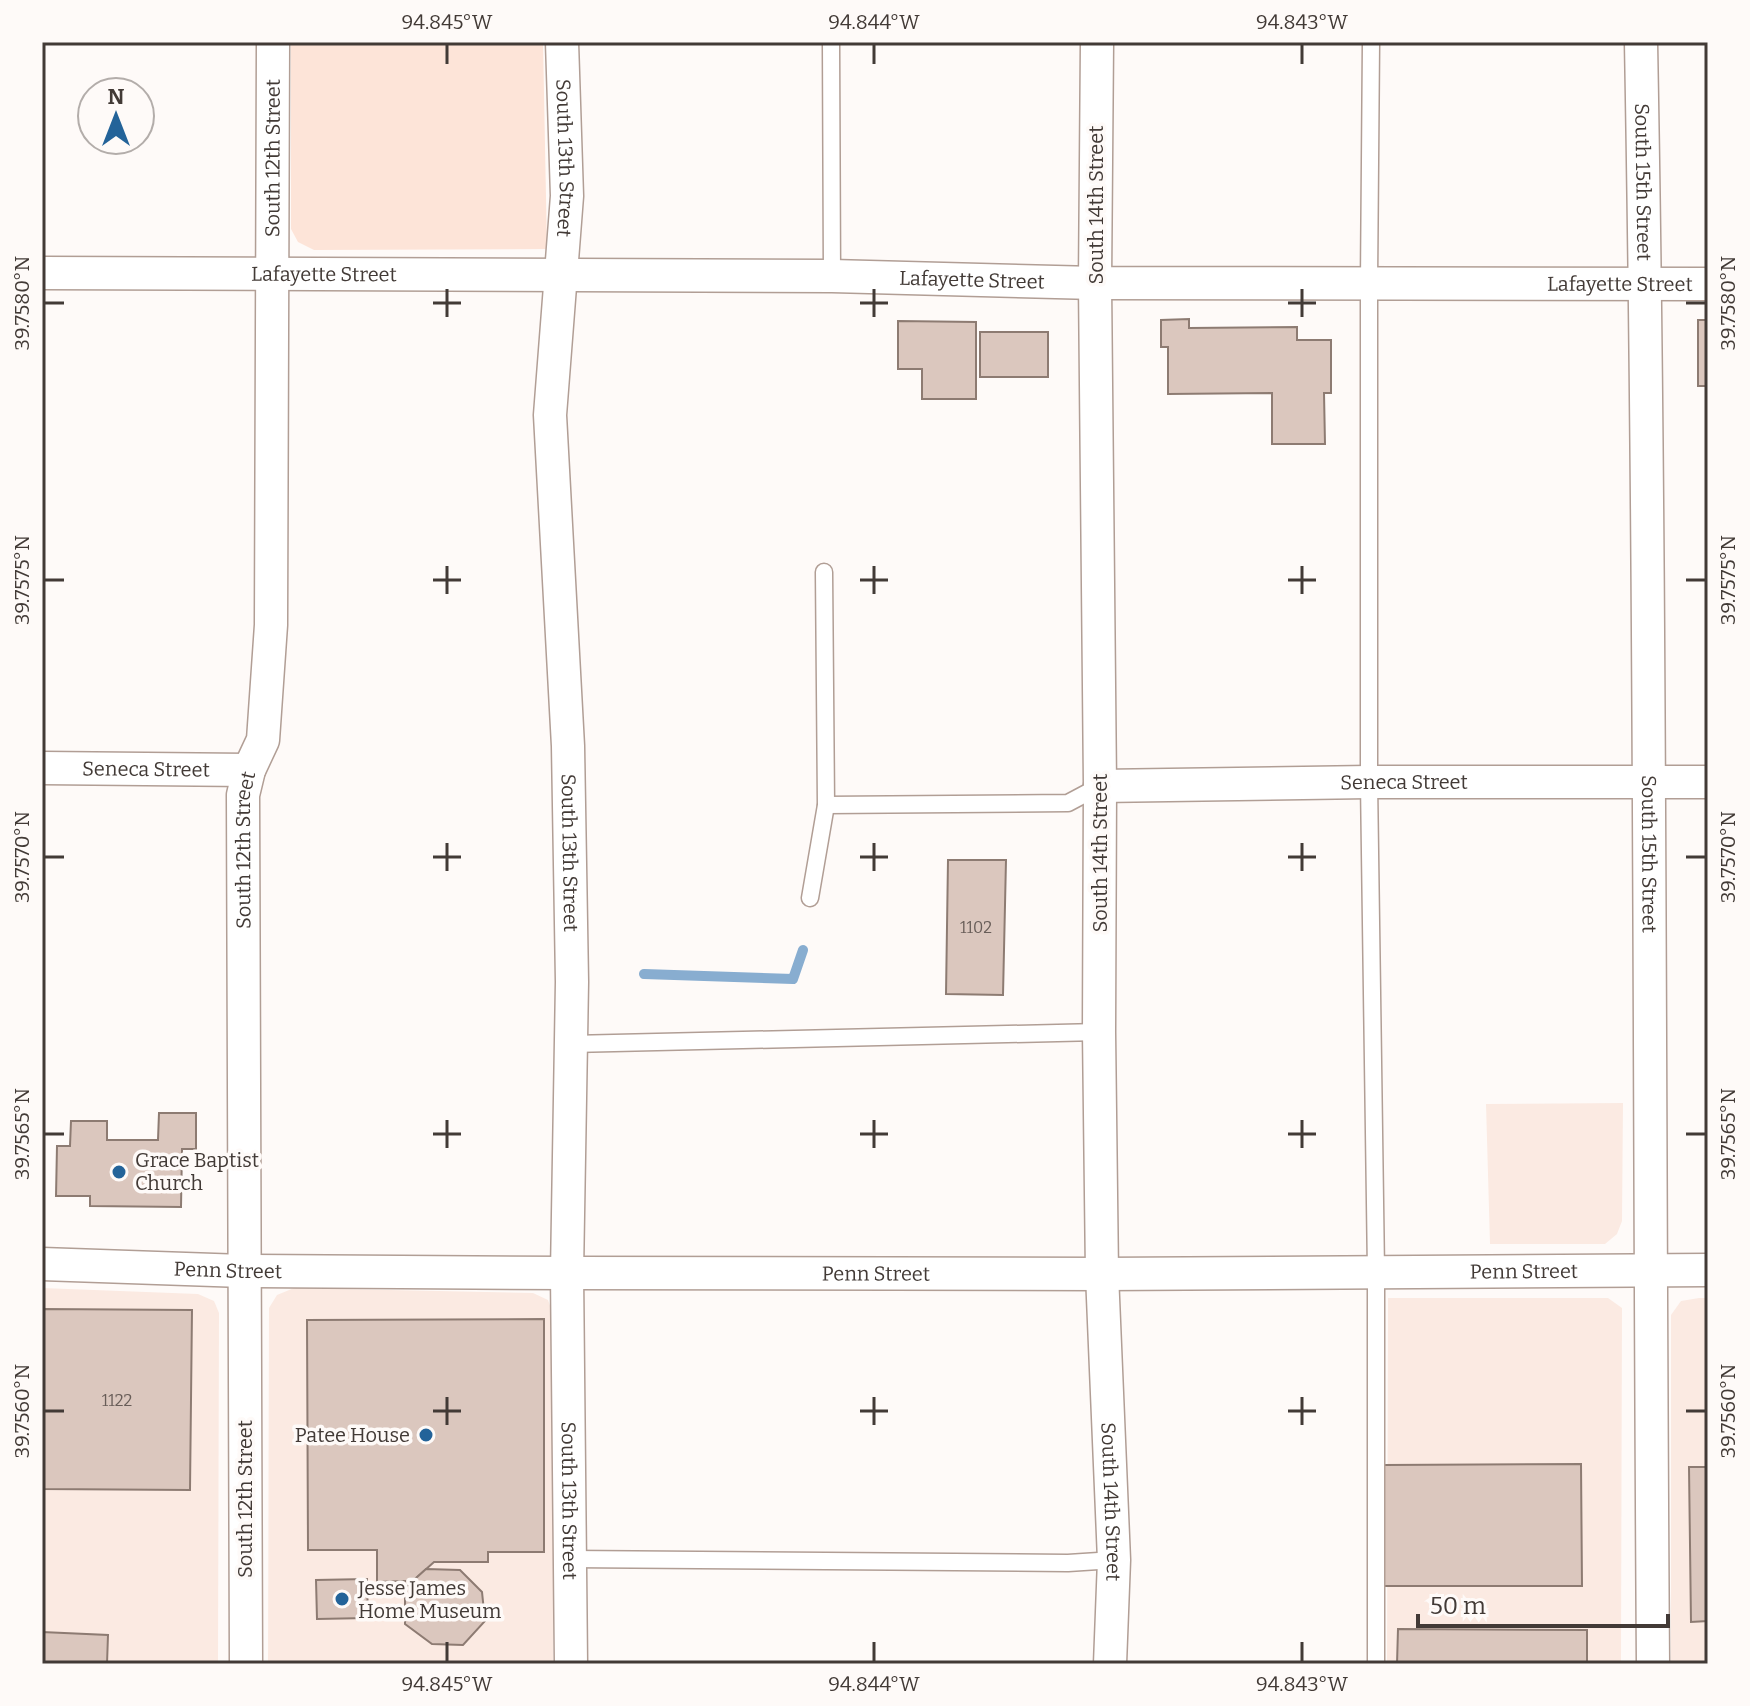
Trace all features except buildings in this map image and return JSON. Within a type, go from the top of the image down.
[{"type":"street","name":"South 12th Street","points":[[246,1664],[243,795],[249,770],[263,740],[271,625],[273,42]]},
{"type":"street","name":"South 13th Street","points":[[562,42],[567,196],[550,415],[568,746],[571,1044],[567,1273],[571,1664]]},
{"type":"street","name":"South 14th Street","points":[[1097,42],[1095,283],[1099,1032],[1102,1274],[1114,1560],[1110,1664]]},
{"type":"street","name":"South 15th Street","points":[[1641,42],[1650,783],[1653,1664]]},
{"type":"street","name":"Lafayette Street","points":[[42,273],[832,276],[1095,283],[1708,284]]},
{"type":"street","name":"Seneca Street","points":[[42,768],[249,770]]},
{"type":"street","name":"Seneca Street","points":[[1100,786],[1708,782]]},
{"type":"street","name":"Penn Street","points":[[42,1264],[243,1271],[567,1273],[1102,1274],[1708,1270]]},
{"type":"lane","points":[[831,42],[832,276]]},
{"type":"lane","points":[[1371,42],[1369,782],[1376,1272],[1376,1664]]},
{"type":"lane","points":[[810,898],[826,805],[824,572]]},
{"type":"lane","points":[[826,805],[1068,803],[1100,786]]},
{"type":"lane","points":[[571,1044],[1099,1032]]},
{"type":"lane","points":[[569,1559],[1052,1563],[1114,1560]]},
{"type":"shaded area","points":[[291,42],[543,42],[547,249],[314,250],[298,242],[291,229]]},
{"type":"shaded area","points":[[1623,1103],[1622,1221],[1617,1234],[1605,1244],[1490,1244],[1486,1104]]},
{"type":"shaded area","points":[[42,1288],[198,1294],[214,1301],[219,1313],[218,1664],[42,1664]]},
{"type":"shaded area","points":[[294,1288],[533,1293],[548,1300],[553,1314],[553,1664],[268,1664],[269,1308],[277,1295]]},
{"type":"shaded area","points":[[1388,1298],[1608,1298],[1622,1308],[1621,1664],[1387,1664]]},
{"type":"shaded area","points":[[1708,1298],[1708,1664],[1671,1664],[1671,1315],[1681,1301]]},
{"type":"waterway","points":[[644,974],[793,979],[803,950]]},
{"type":"place","name":"Grace Baptist Church","points":[[119,1172]]},
{"type":"place","name":"Patee House","points":[[426,1435]]},
{"type":"place","name":"Jesse James Home Museum","points":[[342,1599]]}]
